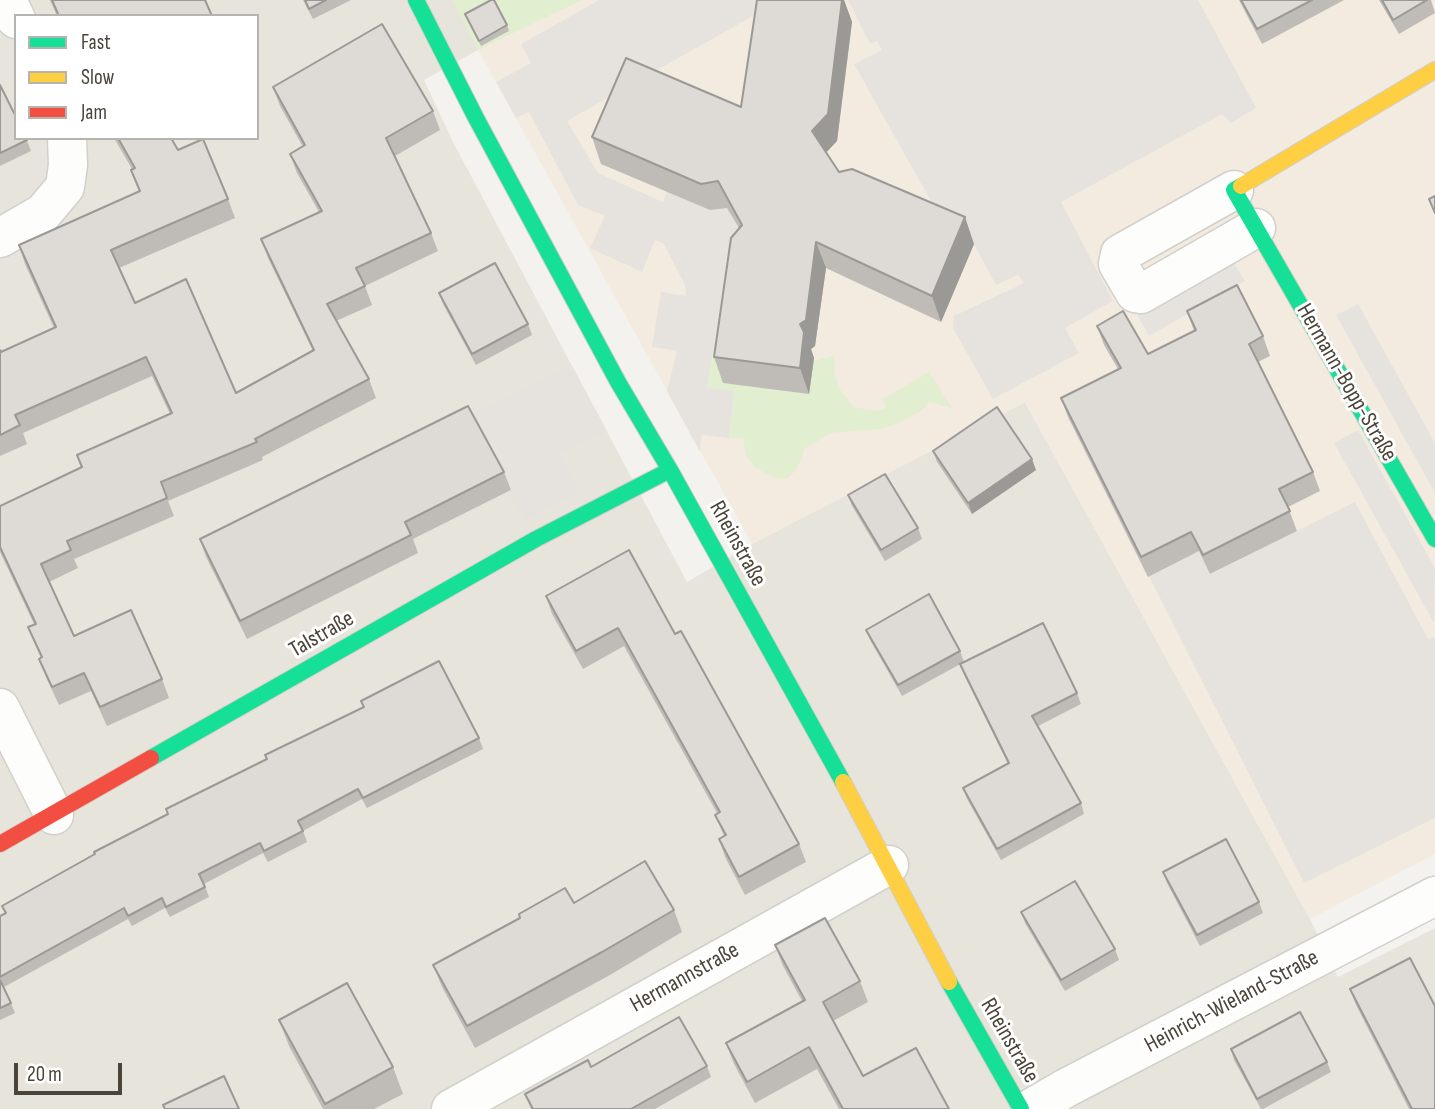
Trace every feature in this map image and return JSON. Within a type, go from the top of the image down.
[{"type":"street","name":"Rheinstraße","points":[[416,0],[611,370],[670,470],[1021,1109]]},
{"type":"street","points":[[1256,228],[1142,294],[1135,293],[1118,264],[1120,254],[1234,190],[1435,70]]},
{"type":"street","points":[[0,238],[43,213],[65,187],[67,140]]},
{"type":"street","name":"Hermann-Bopp-Straße","points":[[1234,190],[1435,539]]},
{"type":"street","name":"Talstraße","points":[[0,844],[536,539],[670,470]]},
{"type":"street","points":[[0,708],[54,815]]},
{"type":"street","name":"Hermannstraße","points":[[473,1103],[889,865]]},
{"type":"street","name":"Heinrich-Wieland-Straße","points":[[1030,1109],[1435,896]]},
{"type":"shaded area","points":[[0,0],[582,0],[478,50],[424,80],[453,142],[687,582],[752,544],[1025,402],[1310,919],[1338,977],[1435,928],[1435,1109],[0,1109]]},
{"type":"shaded area","points":[[582,0],[1435,0],[1435,854],[1310,919],[1025,402],[752,544],[478,50]]},
{"type":"shaded area","points":[[599,0],[781,0],[567,121],[598,173],[663,202],[667,191],[742,205],[737,225],[748,244],[727,265],[707,388],[734,391],[729,438],[702,435],[700,452],[667,391],[677,351],[652,347],[661,292],[686,296],[685,285],[664,244],[655,240],[642,272],[590,248],[605,216],[578,205],[529,112],[516,118],[496,82],[531,63],[521,44]]},
{"type":"shaded area","points":[[848,0],[1198,0],[1256,108],[1231,123],[1222,114],[1061,202],[1113,301],[1065,328],[1079,353],[993,399],[953,328],[954,316],[1024,283],[1018,275],[996,285],[960,218],[945,226],[854,64],[882,50],[877,41],[870,44]]},
{"type":"shaded area","points":[[1229,255],[1245,281],[1149,336],[1134,309]]},
{"type":"shaded area","points":[[1358,304],[1435,443],[1435,493],[1336,315]]},
{"type":"shaded area","points":[[571,364],[607,431],[560,453],[579,493],[525,521],[470,415]]},
{"type":"shaded area","points":[[1358,430],[1435,568],[1434,623],[1334,443]]},
{"type":"shaded area","points":[[1355,502],[1428,639],[1435,636],[1435,818],[1304,883],[1149,576],[1199,551],[1211,574]]},
{"type":"green space","points":[[452,0],[582,0],[478,50]]},
{"type":"green space","points":[[740,264],[813,361],[834,356],[835,376],[841,391],[853,407],[876,411],[886,408],[883,399],[929,372],[952,408],[929,402],[921,411],[896,424],[879,429],[831,433],[804,449],[795,471],[787,479],[775,478],[756,468],[746,456],[743,438],[729,438],[734,392],[707,388],[727,265]]},
{"type":"building","points":[[52,0],[205,0],[211,14],[58,14]]},
{"type":"building","points":[[305,0],[326,0],[309,9]]},
{"type":"building","points":[[494,0],[507,25],[479,41],[465,14]]},
{"type":"building","points":[[757,0],[842,0],[828,114],[812,131],[839,172],[852,169],[965,217],[932,296],[816,242],[806,320],[800,324],[804,332],[800,368],[714,357],[731,238],[742,225],[718,181],[701,184],[592,137],[626,58],[741,107]]},
{"type":"building","points":[[1241,0],[1312,0],[1257,29]]},
{"type":"building","points":[[1382,0],[1427,0],[1393,20]]},
{"type":"building","points":[[382,24],[433,111],[386,138],[431,233],[356,268],[365,286],[327,304],[369,379],[255,439],[257,442],[161,482],[167,498],[67,541],[71,550],[41,564],[74,636],[131,610],[162,679],[100,707],[84,673],[52,687],[28,627],[36,624],[0,547],[0,506],[82,467],[77,455],[172,413],[146,357],[15,415],[20,425],[0,435],[0,350],[1,352],[56,327],[19,245],[140,191],[131,170],[135,168],[119,140],[172,140],[178,150],[203,140],[228,199],[111,250],[135,303],[186,279],[236,393],[314,350],[261,239],[322,211],[290,154],[305,145],[273,87]]},
{"type":"building","points":[[0,85],[14,113],[14,140],[27,140],[0,153]]},
{"type":"building","points":[[1435,196],[1435,213],[1429,199]]},
{"type":"building","points":[[495,263],[528,324],[472,354],[439,293]]},
{"type":"building","points":[[1237,285],[1263,336],[1249,344],[1313,472],[1279,489],[1290,511],[1203,555],[1191,532],[1141,557],[1061,398],[1121,368],[1097,326],[1123,311],[1148,354],[1196,330],[1187,311]]},
{"type":"building","points":[[468,406],[504,472],[405,522],[411,535],[240,621],[200,539]]},
{"type":"building","points":[[997,407],[1032,459],[968,503],[933,451]]},
{"type":"building","points":[[885,474],[918,528],[881,550],[848,495]]},
{"type":"building","points":[[629,550],[675,634],[681,631],[799,844],[739,877],[719,839],[726,835],[715,815],[720,812],[618,628],[576,651],[546,596]]},
{"type":"building","points":[[929,594],[960,651],[898,685],[866,630]]},
{"type":"building","points":[[1043,623],[1077,693],[1032,716],[1081,803],[997,849],[963,788],[1009,763],[960,664]]},
{"type":"building","points":[[439,661],[479,738],[363,798],[358,789],[298,821],[303,831],[264,851],[260,843],[199,874],[205,887],[166,907],[162,898],[128,916],[124,908],[0,977],[0,916],[6,913],[2,906],[95,854],[94,852],[168,814],[166,809],[267,759],[265,755],[364,707],[361,701]]},
{"type":"building","points":[[1226,839],[1259,902],[1197,935],[1163,872]]},
{"type":"building","points":[[645,861],[674,910],[467,1026],[433,965],[520,918],[519,914],[565,888],[574,903]]},
{"type":"building","points":[[1075,881],[1115,949],[1061,980],[1021,912]]},
{"type":"building","points":[[825,918],[860,981],[823,1002],[863,1076],[916,1048],[949,1109],[843,1109],[809,1047],[747,1082],[726,1043],[805,1000],[775,945]]},
{"type":"building","points":[[1410,958],[1435,1006],[1435,1109],[1412,1109],[1350,989]]},
{"type":"building","points":[[0,980],[11,1003],[0,1008]]},
{"type":"building","points":[[347,983],[393,1067],[325,1104],[279,1020]]},
{"type":"building","points":[[1300,1012],[1327,1062],[1257,1099],[1231,1049]]},
{"type":"building","points":[[679,1017],[707,1066],[631,1109],[533,1109],[525,1094],[588,1060],[591,1067]]},
{"type":"building","points":[[224,1076],[239,1109],[165,1109],[163,1105]]},
{"type":"traffic: fast","points":[[416,0],[476,118],[618,382],[670,470],[843,782]]},
{"type":"traffic: fast","points":[[1241,186],[1234,190],[1435,539]]},
{"type":"traffic: fast","points":[[151,758],[536,539],[670,470]]},
{"type":"traffic: fast","points":[[949,982],[1021,1109]]},
{"type":"traffic: slow","points":[[1241,186],[1435,70]]},
{"type":"traffic: slow","points":[[843,782],[949,982]]},
{"type":"traffic: jam","points":[[0,844],[151,758]]}]
